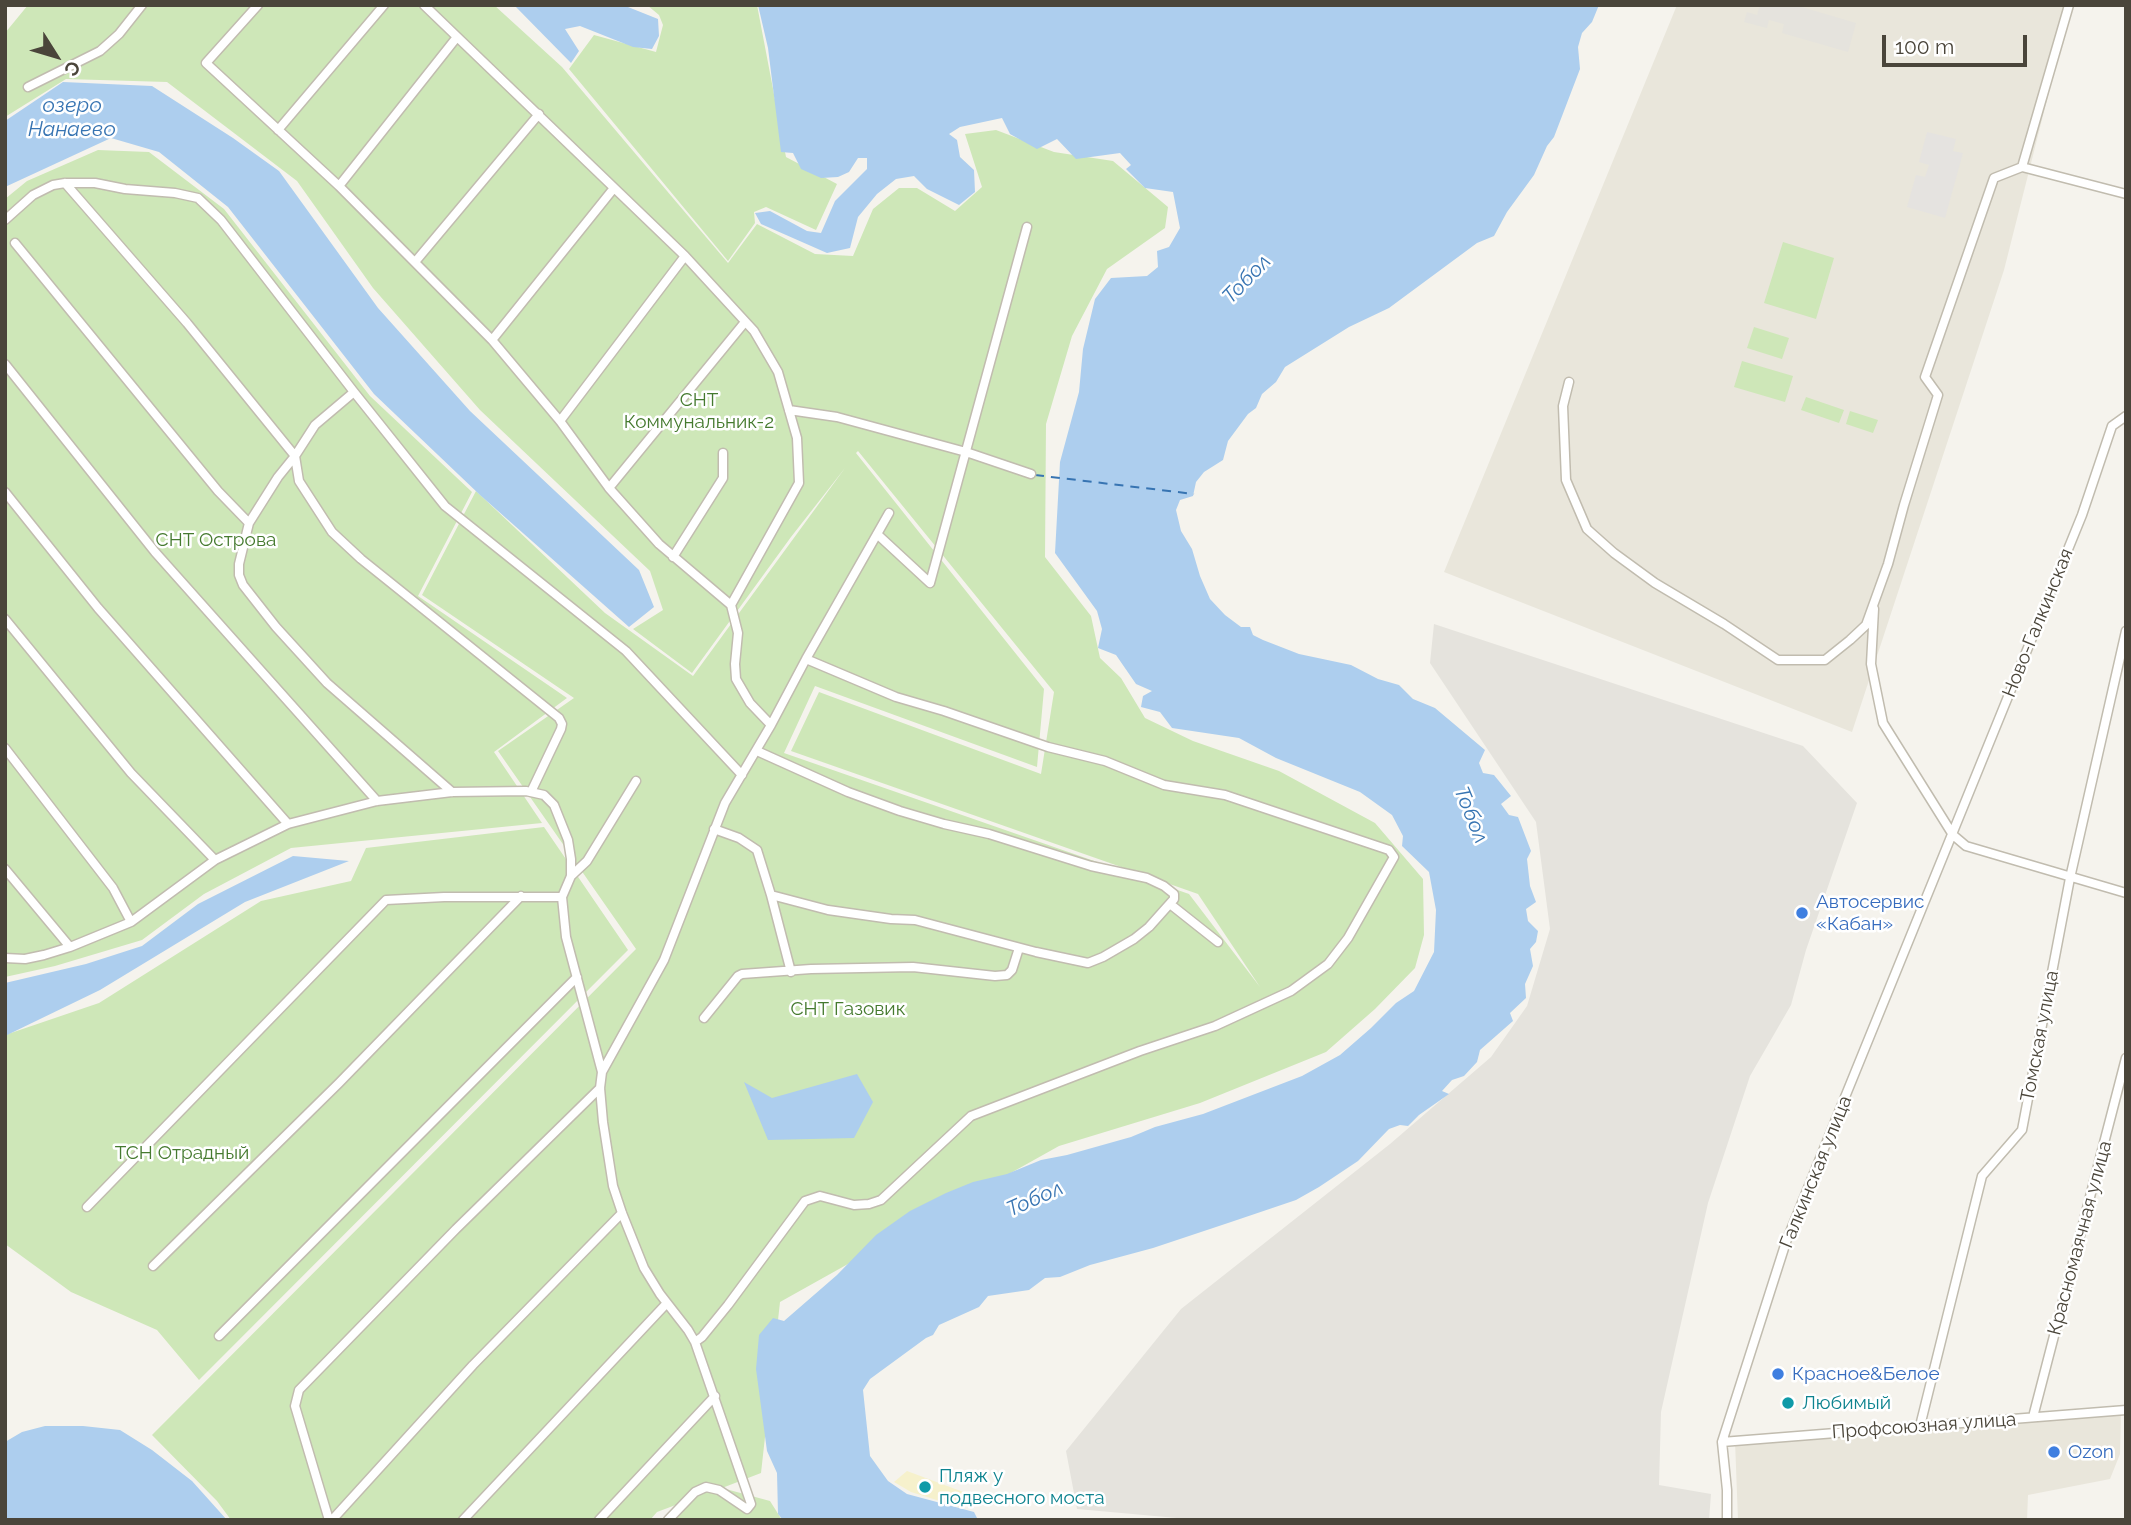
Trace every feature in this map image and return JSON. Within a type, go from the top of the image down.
[{"type":"street","points":[[28,88],[100,51],[119,34],[142,5]]},
{"type":"street","points":[[258,5],[206,62],[340,186],[492,340],[560,421],[609,488],[673,557],[731,605],[738,634],[736,679],[750,703],[771,725]]},
{"type":"street","points":[[278,130],[384,5]]},
{"type":"street","points":[[424,5],[685,256],[754,331],[778,372],[797,438],[799,483],[731,605]]},
{"type":"street","points":[[2022,167],[2069,5]]},
{"type":"street","points":[[340,186],[457,37]]},
{"type":"street","points":[[415,262],[539,114]]},
{"type":"street","points":[[1569,382],[1563,406],[1566,480],[1587,529],[1654,583],[1778,660],[1825,660],[1866,625],[1875,602],[1938,395],[1925,377],[1994,178],[2022,167],[2126,194]]},
{"type":"street","points":[[5,220],[33,195],[53,185],[65,183],[95,183],[198,198],[221,220],[445,506],[626,651],[742,775]]},
{"type":"street","points":[[65,183],[187,323],[295,456],[299,481],[332,532],[361,559],[559,718],[561,729],[531,792]]},
{"type":"street","points":[[492,340],[614,188]]},
{"type":"street","points":[[877,534],[930,583],[1027,227]]},
{"type":"street","points":[[15,243],[218,491],[249,523]]},
{"type":"street","points":[[560,421],[685,256]]},
{"type":"street","points":[[609,488],[745,322]]},
{"type":"street","points":[[5,364],[155,552],[377,801]]},
{"type":"street","points":[[354,393],[315,425],[249,523],[239,564],[243,585],[276,627],[327,683],[452,792]]},
{"type":"street","points":[[789,410],[837,417],[965,452],[1031,474]]},
{"type":"street","name":"Ново-Галкинская","points":[[1953,835],[2082,515],[2112,426],[2126,416]]},
{"type":"street","points":[[673,557],[723,478],[723,453]]},
{"type":"street","points":[[5,492],[98,608],[288,824]]},
{"type":"street","points":[[668,1520],[695,1493],[706,1487],[719,1490],[747,1509],[751,1504],[695,1342],[644,1268],[622,1213],[613,1186],[603,1122],[600,1088],[602,1072],[664,960],[725,803],[890,513]]},
{"type":"street","points":[[1875,602],[1871,664],[1883,723],[1953,835],[1966,846],[2126,893]]},
{"type":"street","points":[[5,619],[131,773],[215,860]]},
{"type":"street","name":"Томская улица","points":[[1920,1426],[1982,1176],[2022,1130],[2070,878],[2126,631]]},
{"type":"street","points":[[695,1342],[728,1306],[805,1201],[820,1196],[854,1205],[881,1200],[971,1116],[1140,1051],[1215,1026],[1292,991],[1328,964],[1348,937],[1394,857],[1389,850],[1225,795],[1164,785],[1105,761],[999,732],[944,711],[896,697],[806,659]]},
{"type":"street","points":[[5,748],[113,888],[131,922]]},
{"type":"street","points":[[757,751],[817,779],[900,811],[989,834],[1091,866],[1157,881],[1174,894],[1174,898],[1134,939],[1088,963],[915,920],[828,910],[771,895]]},
{"type":"street","points":[[602,1072],[566,937],[562,897],[572,876],[587,861],[636,781]]},
{"type":"street","points":[[5,958],[25,959],[70,947],[131,922],[215,860],[288,824],[377,801],[452,792],[531,792],[544,795],[554,805],[568,840],[572,876]]},
{"type":"street","points":[[714,829],[739,838],[757,850],[791,972]]},
{"type":"street","name":"Галкинская улица","points":[[1727,1520],[1722,1442],[1786,1242],[1953,835]]},
{"type":"street","points":[[5,869],[70,947]]},
{"type":"street","points":[[153,1266],[339,1083],[521,896]]},
{"type":"street","points":[[87,1207],[386,900],[562,897]]},
{"type":"street","points":[[1170,904],[1218,942]]},
{"type":"street","points":[[704,1018],[742,974],[811,969],[913,967],[1007,975],[1012,970],[1019,948]]},
{"type":"street","points":[[219,1336],[577,977]]},
{"type":"street","name":"Красномаячная улица","points":[[2034,1417],[2126,1058]]},
{"type":"street","points":[[330,1520],[295,1406],[299,1390],[456,1229],[600,1088]]},
{"type":"street","points":[[330,1520],[473,1364],[622,1213]]},
{"type":"street","points":[[463,1520],[667,1303]]},
{"type":"street","points":[[598,1520],[715,1396]]},
{"type":"street","name":"Профсоюзная улица","points":[[1722,1442],[2126,1410]]},
{"type":"shaded area","points":[[1677,5],[2071,5],[2004,270],[1852,732],[1444,572]]},
{"type":"shaded area","points":[[1760,5],[1795,5],[1856,23],[1848,52],[1782,33],[1784,24],[1769,20],[1767,28],[1744,22],[1747,12],[1757,15]]},
{"type":"shaded area","points":[[1927,132],[1956,139],[1953,151],[1963,153],[1945,218],[1907,207],[1916,175],[1925,177],[1929,165],[1919,162]]},
{"type":"shaded area","points":[[1434,624],[1803,746],[1857,803],[1806,950],[1791,1005],[1750,1076],[1708,1203],[1661,1412],[1659,1485],[1711,1494],[1709,1520],[1199,1520],[1077,1509],[1066,1451],[1181,1309],[1390,1144],[1491,1057],[1527,1006],[1550,929],[1536,822],[1430,663]]},
{"type":"shaded area","points":[[2121,1411],[2120,1454],[2110,1479],[2028,1495],[2027,1520],[1738,1520],[1735,1441]]},
{"type":"green space","points":[[28,5],[494,5],[562,67],[728,263],[757,224],[815,254],[853,256],[873,209],[899,188],[917,188],[955,211],[982,187],[965,134],[996,130],[1054,152],[1113,161],[1168,207],[1165,228],[1107,269],[1072,336],[1046,424],[1045,557],[1091,616],[1100,658],[1121,678],[1145,718],[1193,741],[1279,771],[1375,823],[1423,879],[1424,935],[1415,968],[1375,1009],[1326,1052],[1200,1103],[1059,1146],[780,1302],[761,1473],[722,1488],[770,1501],[782,1520],[667,1520],[681,1503],[657,1512],[650,1520],[231,1520],[217,1501],[152,1435],[636,949],[498,751],[574,698],[422,595],[476,491],[605,613],[693,676],[845,468],[692,673],[633,629],[663,610],[650,571],[480,410],[373,288],[297,181],[167,82],[66,79],[5,117],[5,33]],"holes":[[[858,451],[1054,692],[1041,774],[819,692],[791,751],[1198,894],[1260,987],[1189,894],[784,753],[815,686],[1037,767],[1044,689],[856,453]]]},
{"type":"green space","points":[[647,5],[757,5],[786,157],[837,184],[816,230],[766,207],[754,212],[755,223],[728,261],[569,69],[594,35],[656,52],[663,25],[659,15]]},
{"type":"green space","name":"СНТ Острова","points":[[98,150],[149,152],[224,209],[370,396],[472,492],[418,596],[567,698],[494,752],[542,823],[291,848],[204,894],[142,940],[55,966],[5,977],[5,199],[27,181]]},
{"type":"green space","points":[[1783,242],[1834,258],[1816,319],[1764,303]]},
{"type":"green space","points":[[1754,327],[1789,338],[1782,359],[1747,348]]},
{"type":"green space","points":[[1742,361],[1793,376],[1785,402],[1734,387]]},
{"type":"green space","points":[[1806,397],[1844,410],[1839,423],[1801,410]]},
{"type":"green space","points":[[1850,411],[1878,420],[1873,433],[1846,424]]},
{"type":"green space","name":"ТСН Отрадный","points":[[544,827],[628,950],[199,1380],[157,1330],[71,1292],[5,1244],[5,1035],[99,1003],[261,901],[351,881],[366,848]]},
{"type":"sand","name":"Пляж у подвесного моста","points":[[907,1471],[966,1493],[962,1508],[911,1492],[894,1482]]},
{"type":"water","points":[[514,5],[623,5],[658,19],[659,36],[652,49],[633,47],[580,26],[565,29],[579,51],[571,63]]},
{"type":"water","name":"Тобол","points":[[758,5],[1599,5],[1592,22],[1582,33],[1578,47],[1580,69],[1554,137],[1534,175],[1507,212],[1494,236],[1477,243],[1389,308],[1349,327],[1285,367],[1228,441],[1223,460],[1204,472],[1196,482],[1193,496],[1180,500],[1176,510],[1181,531],[1192,549],[1210,599],[1225,615],[1241,627],[1250,627],[1253,635],[1263,640],[1299,654],[1351,665],[1378,679],[1399,685],[1413,699],[1435,708],[1485,750],[1479,763],[1483,773],[1494,775],[1511,796],[1501,804],[1509,815],[1518,817],[1531,851],[1527,859],[1530,886],[1536,902],[1526,909],[1528,921],[1538,931],[1536,942],[1530,949],[1533,966],[1525,984],[1526,998],[1510,1013],[1513,1021],[1480,1050],[1477,1062],[1464,1076],[1452,1080],[1442,1091],[1449,1094],[1408,1126],[1400,1125],[1389,1129],[1358,1161],[1319,1187],[1296,1200],[1153,1248],[1090,1265],[1060,1277],[1045,1278],[1029,1290],[988,1296],[979,1307],[939,1325],[933,1335],[870,1379],[863,1390],[870,1456],[888,1481],[907,1494],[974,1512],[978,1520],[783,1520],[778,1514],[777,1473],[767,1451],[756,1369],[759,1335],[773,1318],[784,1321],[837,1275],[876,1235],[910,1211],[946,1193],[1041,1160],[1131,1137],[1155,1127],[1203,1114],[1302,1076],[1340,1055],[1396,1003],[1414,991],[1434,952],[1436,910],[1429,872],[1402,846],[1403,836],[1392,815],[1360,792],[1276,758],[1239,738],[1172,728],[1160,712],[1141,707],[1143,696],[1152,691],[1136,684],[1116,655],[1098,648],[1102,629],[1097,611],[1055,553],[1060,462],[1079,392],[1083,349],[1095,299],[1111,278],[1147,276],[1158,267],[1157,251],[1169,247],[1180,228],[1173,192],[1145,188],[1126,169],[1131,165],[1120,153],[1076,159],[1057,139],[1037,149],[1010,134],[1002,118],[960,127],[949,134],[957,140],[960,157],[974,170],[975,192],[959,205],[927,189],[914,176],[896,179],[877,194],[858,217],[850,248],[827,253],[761,224],[755,213],[770,211],[807,231],[821,233],[835,201],[867,169],[867,158],[858,158],[849,172],[838,177],[821,178],[801,169],[793,153],[781,152],[768,48]]},
{"type":"water","name":"озеро Нанаево","points":[[63,82],[152,86],[279,171],[378,308],[470,411],[639,570],[654,607],[629,627],[480,495],[374,394],[228,207],[159,152],[111,138],[5,187],[5,121]]},
{"type":"water","points":[[293,856],[349,861],[245,902],[100,990],[5,1036],[5,983],[86,964],[142,946],[198,904]]},
{"type":"water","points":[[857,1074],[873,1102],[854,1138],[768,1140],[744,1082],[772,1098]]},
{"type":"water","points":[[45,1426],[120,1430],[152,1450],[192,1481],[227,1520],[5,1520],[5,1442],[22,1432]]},
{"type":"ferry route","points":[[1035,475],[1194,494]]},
{"type":"place","name":"Автосервис «Кабан»","points":[[1802,913]]},
{"type":"place","name":"Красное&Белое","points":[[1778,1374]]},
{"type":"place","name":"Любимый","points":[[1788,1403]]},
{"type":"place","name":"Ozon","points":[[2054,1452]]},
{"type":"place","name":"Пляж у подвесного моста","points":[[925,1487]]},
{"type":"park label","name":"СНТ Коммунальник-2","points":[[699,411]]},
{"type":"park label","name":"СНТ Газовик","points":[[848,1009]]}]
